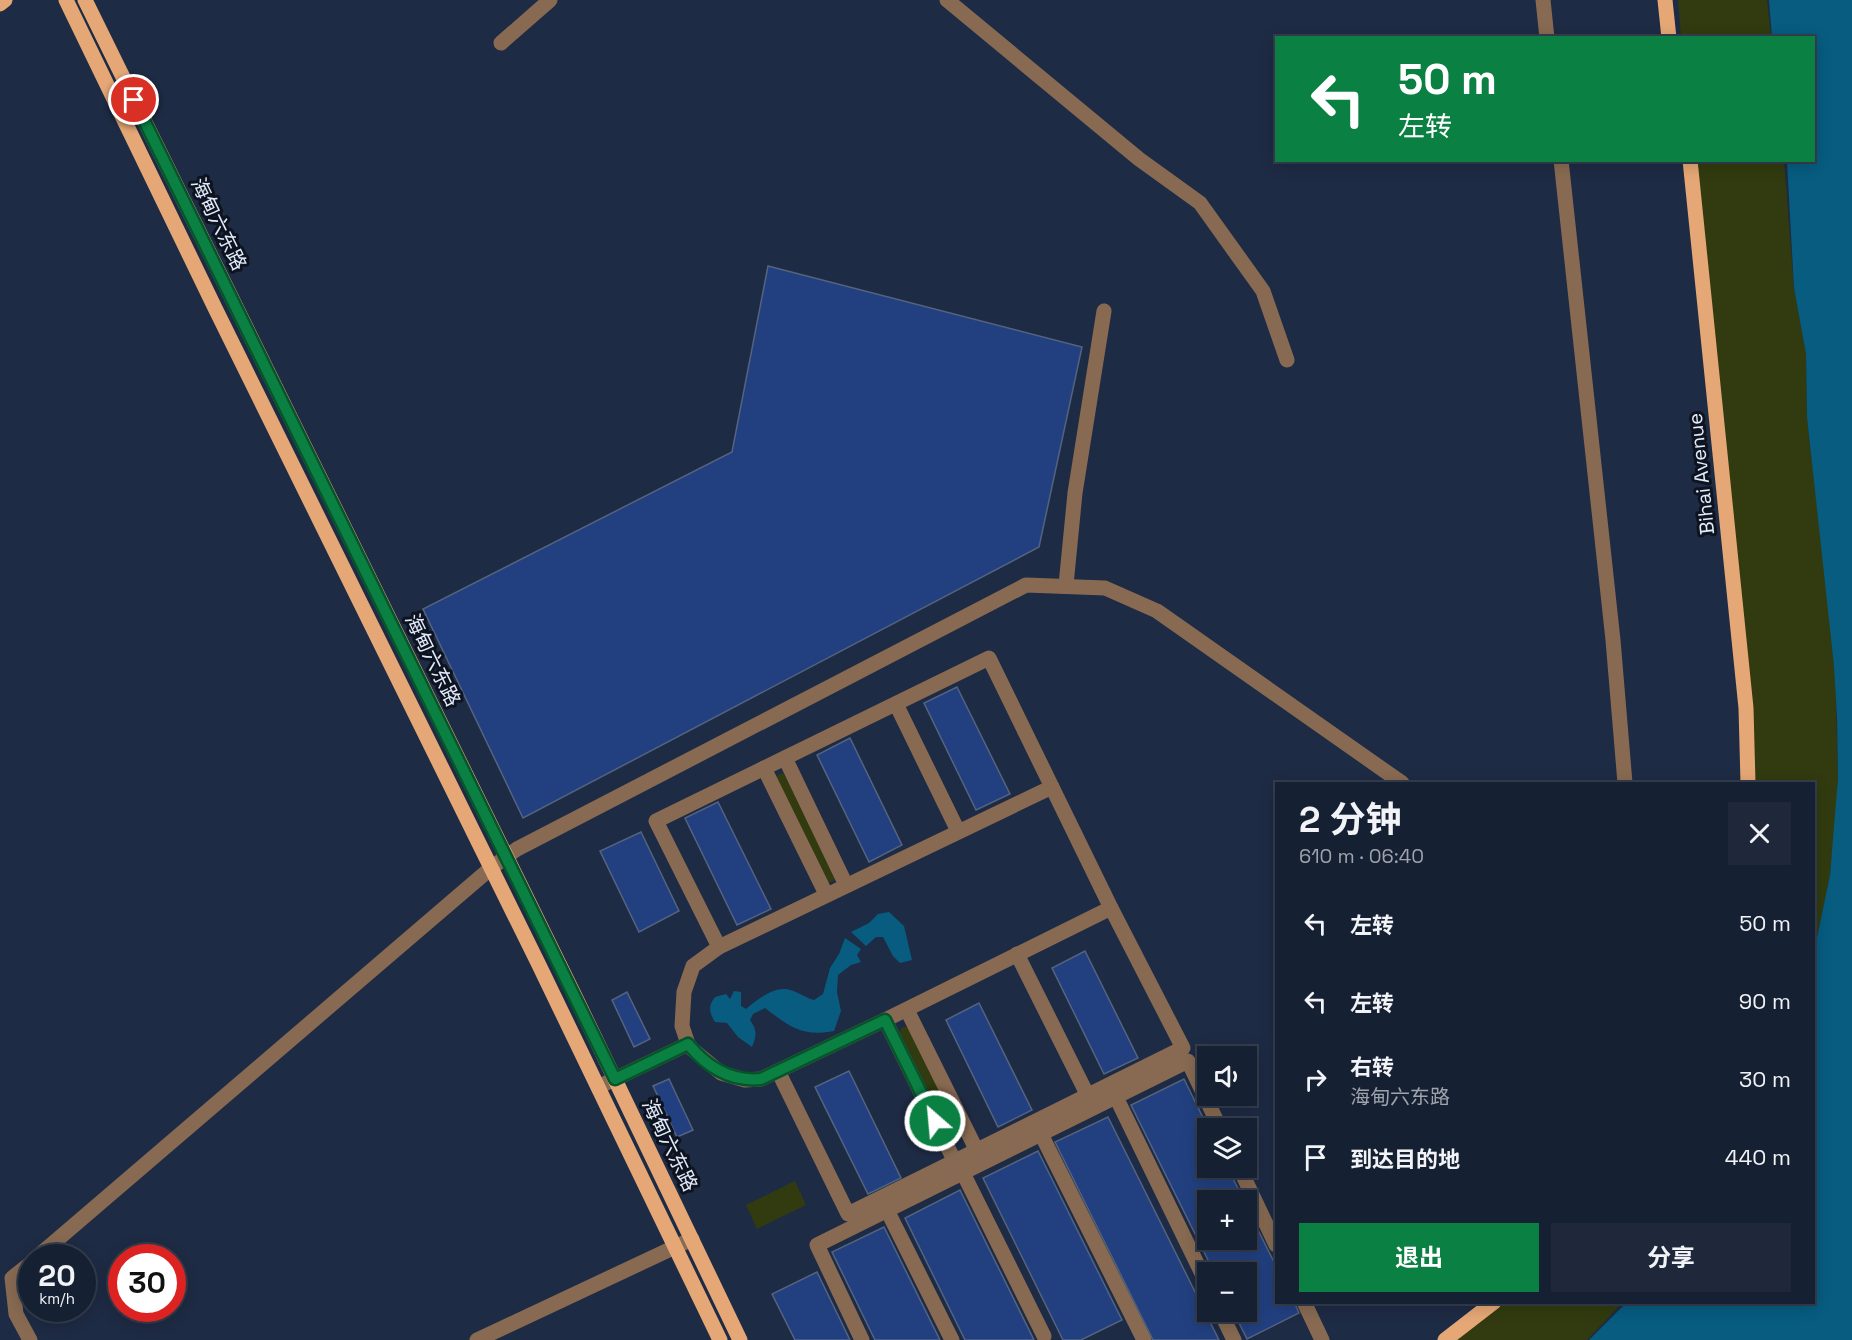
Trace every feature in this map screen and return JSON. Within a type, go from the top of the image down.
[{"type":"main road","points":[[0,4],[5,0]]},
{"type":"main road","name":"海甸六东路","points":[[66,0],[720,1340]]},
{"type":"main road","name":"海甸六东路","points":[[85,0],[507,857],[740,1340]]},
{"type":"main road","points":[[1665,0],[1669,36]]},
{"type":"main road","points":[[1674,0],[1678,36]]},
{"type":"main road","name":"Bihai Avenue","points":[[1681,162],[1729,630],[1739,741],[1739,782]]},
{"type":"main road","name":"Bihai Avenue","points":[[1690,162],[1746,708],[1748,782]]},
{"type":"main road","points":[[1445,1340],[1491,1304]]},
{"type":"main road","points":[[1460,1340],[1504,1304]]},
{"type":"street","points":[[501,43],[550,0]]},
{"type":"street","points":[[947,0],[1139,159],[1200,204],[1263,291],[1287,360]]},
{"type":"street","points":[[1543,0],[1547,36]]},
{"type":"street","points":[[1561,162],[1612,628],[1626,782]]},
{"type":"street","points":[[1066,585],[1075,493],[1104,311]]},
{"type":"street","points":[[52,1244],[491,868],[517,849],[1026,585],[1105,588],[1157,611],[1401,782]]},
{"type":"street","points":[[719,947],[656,821],[989,658],[1215,1118]]},
{"type":"street","points":[[896,704],[958,831]]},
{"type":"street","points":[[785,758],[846,885]]},
{"type":"street","points":[[764,768],[826,894]]},
{"type":"street","points":[[1052,787],[719,947],[693,966],[684,992],[682,1026],[688,1044],[721,1073],[746,1080],[761,1079],[907,1010],[1111,908]]},
{"type":"street","points":[[1017,954],[1088,1096]]},
{"type":"street","points":[[907,1010],[976,1151]]},
{"type":"street","points":[[885,1020],[1044,1336]]},
{"type":"street","points":[[598,1087],[688,1044]]},
{"type":"street","points":[[862,1340],[816,1245],[887,1210],[959,1167],[976,1151],[1088,1096],[1185,1055]]},
{"type":"street","points":[[778,1071],[849,1214],[1041,1134],[1116,1097],[1185,1055]]},
{"type":"street","points":[[1116,1097],[1197,1263]]},
{"type":"street","points":[[1041,1134],[1144,1340]]},
{"type":"street","points":[[1244,1178],[1275,1243]]},
{"type":"street","points":[[887,1210],[952,1340]]},
{"type":"street","points":[[477,1340],[692,1239]]},
{"type":"street","points":[[18,1273],[6,1283],[16,1314],[30,1340]]},
{"type":"street","points":[[1305,1304],[1322,1340]]},
{"type":"street","points":[[1225,1322],[1234,1340]]},
{"type":"green space","points":[[1678,0],[1767,0],[1771,36],[1681,36]]},
{"type":"green space","points":[[1690,162],[1784,162],[1794,288],[1806,354],[1807,417],[1835,666],[1838,777],[1835,826],[1830,875],[1815,947],[1815,782],[1745,782]]},
{"type":"green space","points":[[784,773],[836,878],[832,882],[828,882],[776,778],[779,774]]},
{"type":"green space","points":[[908,1026],[960,1131],[957,1134],[950,1134],[900,1033],[901,1028]]},
{"type":"green space","points":[[795,1181],[806,1205],[757,1229],[746,1205]]},
{"type":"green space","points":[[1501,1304],[1621,1304],[1587,1340],[1440,1340]]},
{"type":"water","points":[[1769,0],[1852,0],[1852,1340],[1589,1340],[1625,1304],[1815,1304],[1815,947],[1830,875],[1838,778],[1837,718],[1834,666],[1807,417],[1806,354],[1794,288],[1787,162],[1815,162],[1815,36],[1772,36]]},
{"type":"water","points":[[889,912],[904,926],[912,960],[900,963],[893,956],[883,937],[876,937],[866,946],[851,932],[869,923],[878,914]]},
{"type":"water","points":[[845,938],[861,949],[857,955],[861,962],[851,965],[838,975],[837,992],[841,1011],[834,1031],[813,1033],[797,1029],[765,1008],[753,1014],[750,1020],[756,1033],[752,1047],[738,1037],[727,1023],[715,1022],[711,1015],[711,1003],[715,997],[726,994],[730,999],[734,991],[741,992],[741,1006],[746,1009],[764,995],[780,989],[792,990],[814,1000],[823,994],[830,968]]},
{"type":"building","points":[[768,266],[1082,347],[1039,547],[523,818],[423,609],[732,452]]},
{"type":"building","points":[[957,687],[1010,794],[976,810],[924,703]]},
{"type":"building","points":[[850,738],[902,845],[869,862],[817,755]]},
{"type":"building","points":[[718,802],[771,909],[737,925],[685,818]]},
{"type":"building","points":[[641,832],[679,911],[639,932],[600,851]]},
{"type":"building","points":[[1085,951],[1138,1058],[1104,1074],[1052,968]]},
{"type":"building","points":[[627,992],[650,1039],[634,1047],[612,1000]]},
{"type":"building","points":[[979,1003],[1032,1110],[998,1127],[946,1020]]},
{"type":"building","points":[[849,1071],[901,1178],[868,1194],[815,1087]]},
{"type":"building","points":[[669,1079],[693,1130],[677,1137],[653,1086]]},
{"type":"building","points":[[1184,1079],[1203,1118],[1197,1118],[1197,1178],[1233,1178],[1239,1190],[1197,1190],[1197,1238],[1131,1105]]},
{"type":"building","points":[[1108,1117],[1197,1296],[1197,1322],[1210,1322],[1219,1340],[1153,1340],[1055,1142]]},
{"type":"building","points":[[1038,1151],[1122,1320],[1081,1340],[1063,1340],[983,1178]]},
{"type":"building","points":[[960,1190],[1034,1340],[965,1340],[905,1218]]},
{"type":"building","points":[[884,1227],[940,1340],[875,1340],[832,1252]]},
{"type":"building","points":[[1257,1228],[1275,1264],[1275,1304],[1295,1304],[1299,1313],[1247,1339],[1238,1322],[1257,1322],[1257,1262],[1209,1262],[1203,1250],[1257,1250]]},
{"type":"building","points":[[817,1272],[850,1340],[795,1340],[772,1294]]},
{"type":"route","points":[[134,100],[615,1079],[688,1044],[721,1073],[746,1080],[761,1079],[885,1020],[935,1121]]}]
